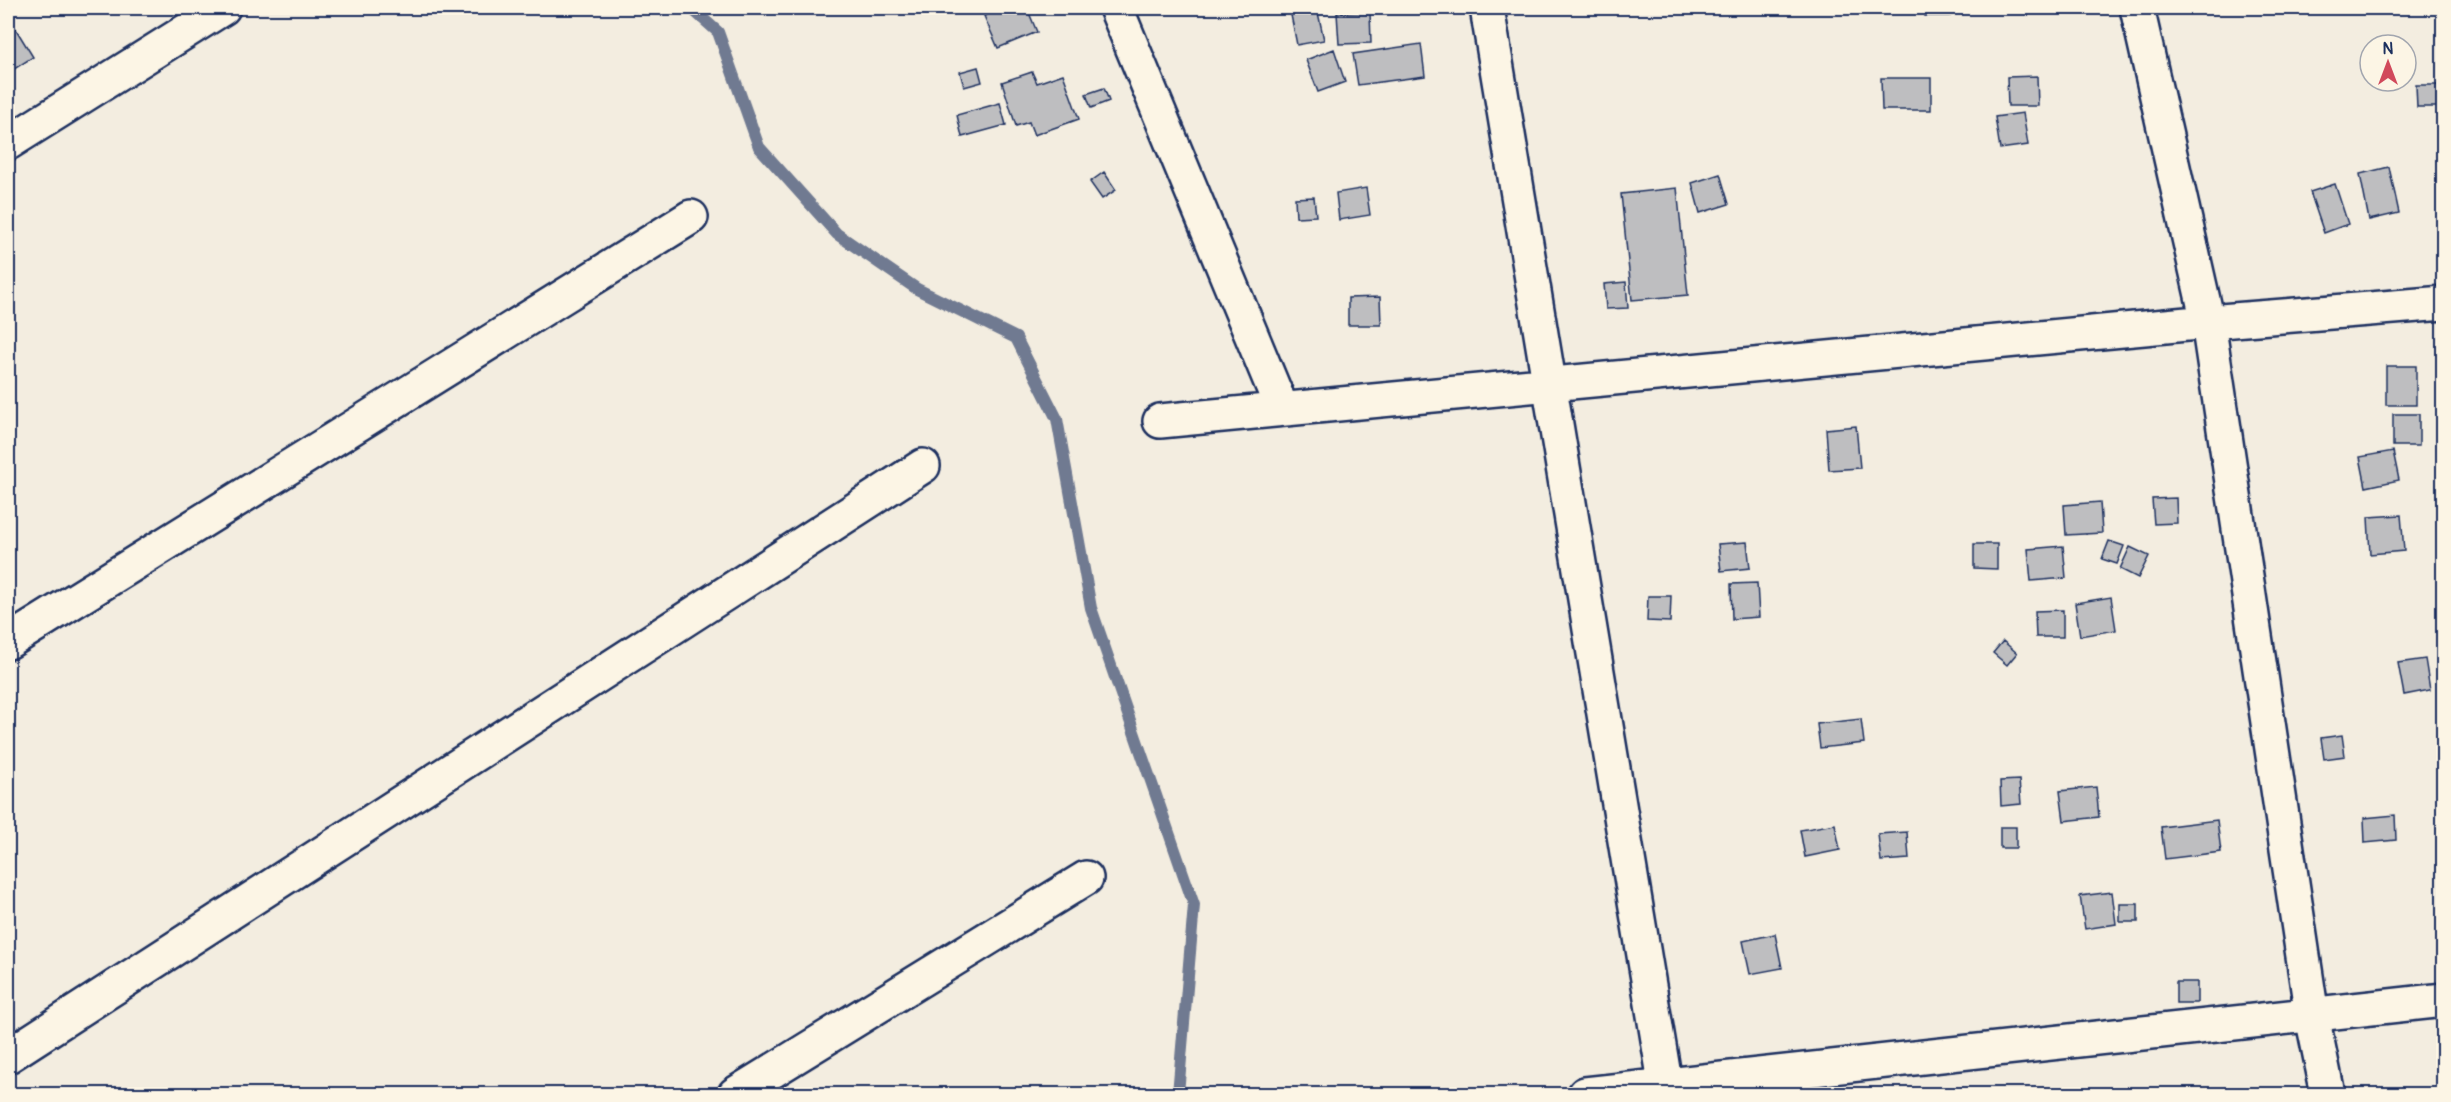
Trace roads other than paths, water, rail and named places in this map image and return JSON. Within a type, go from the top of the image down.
[{"type":"street","points":[[8,143],[223,8]]},
{"type":"street","points":[[1116,8],[1282,409]]},
{"type":"street","points":[[1487,8],[1666,1091]]},
{"type":"street","points":[[2137,8],[2208,322],[2312,1016],[2328,1095]]},
{"type":"street","points":[[8,642],[691,217]]},
{"type":"street","points":[[1160,422],[2208,322],[2444,303]]},
{"type":"street","points":[[8,1056],[923,466]]},
{"type":"street","points":[[735,1095],[1086,878]]},
{"type":"street","points":[[1585,1095],[1666,1091],[2444,1000]]},
{"type":"waterway","points":[[691,8],[718,32],[759,147],[837,234],[917,289],[1016,338],[1057,419],[1091,608],[1194,905],[1178,1094]]}]
